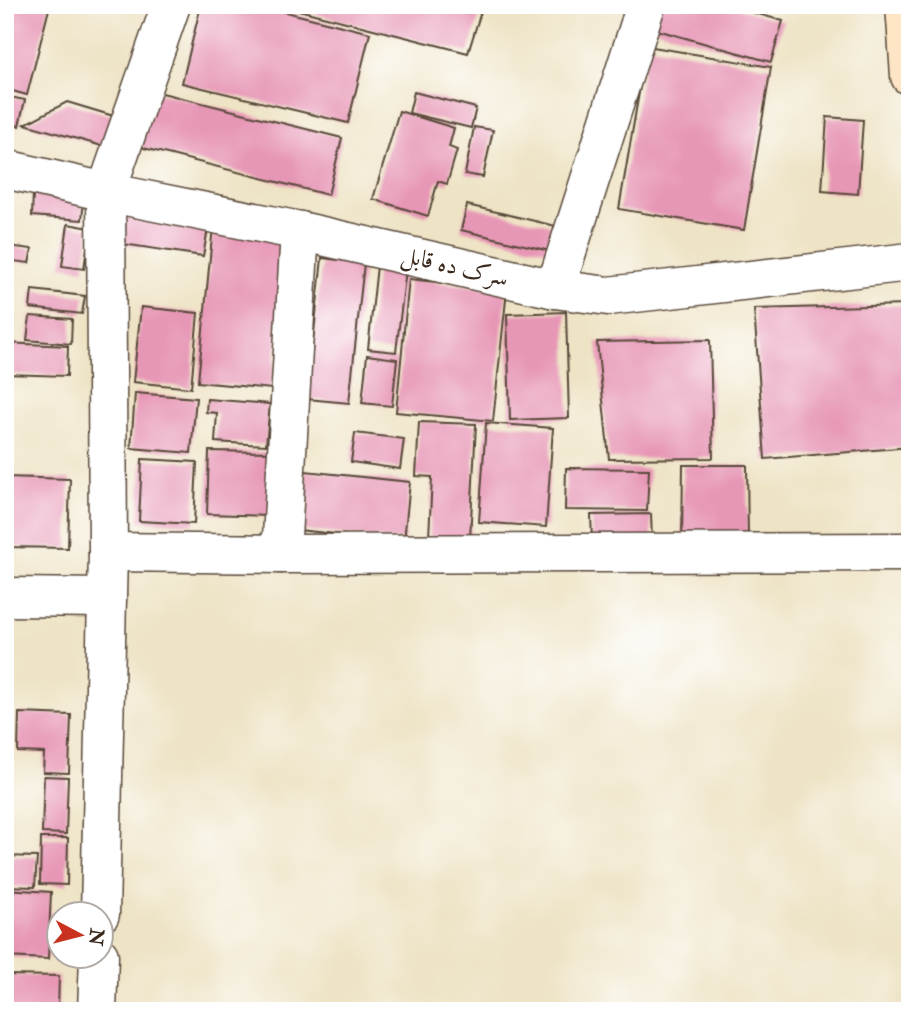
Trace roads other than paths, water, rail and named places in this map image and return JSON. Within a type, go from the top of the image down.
[{"type":"main road","points":[[905,5],[910,76]]},
{"type":"street","points":[[100,900],[108,552],[106,192],[171,5]]},
{"type":"street","points":[[555,289],[646,5]]},
{"type":"street","name":"سرک ده قابل","points":[[5,169],[300,231],[555,289],[608,296],[910,262]]},
{"type":"street","points":[[281,554],[300,231]]},
{"type":"street","points":[[108,552],[910,552]]},
{"type":"street","points":[[5,597],[107,598]]},
{"type":"street","points":[[97,1011],[99,970]]}]
